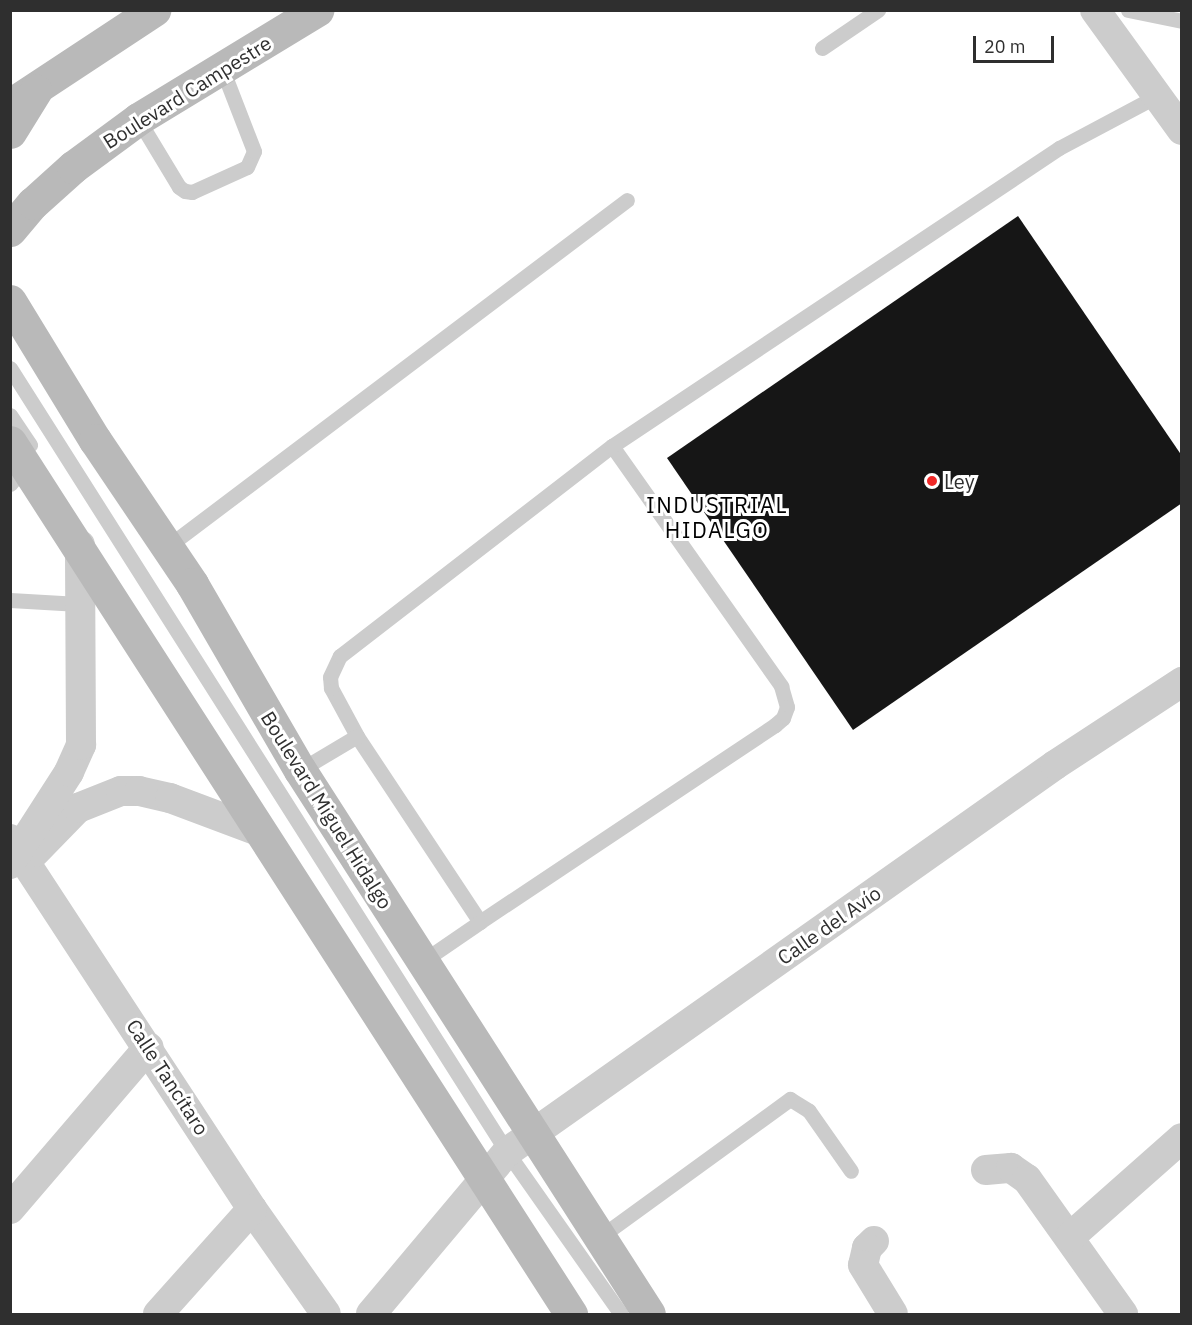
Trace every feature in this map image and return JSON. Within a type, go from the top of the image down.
[{"type":"main road","points":[[10,132],[23,96],[154,10]]},
{"type":"main road","name":"Boulevard Campestre","points":[[10,230],[33,203],[73,167],[138,119],[223,71],[317,10]]},
{"type":"main road","name":"Boulevard Miguel Hidalgo","points":[[10,301],[167,547],[300,770],[649,1314]]},
{"type":"main road","points":[[15,464],[80,546],[258,831],[494,1166],[571,1314]]},
{"type":"street","points":[[1095,10],[1182,130]]},
{"type":"street","points":[[15,857],[69,772],[81,745],[80,546]]},
{"type":"street","name":"Calle del Avío","points":[[370,1314],[494,1166],[534,1134],[1055,765],[1182,682]]},
{"type":"street","points":[[15,857],[78,808],[121,791],[139,791],[170,798],[258,831]]},
{"type":"street","name":"Calle Tancítaro","points":[[15,857],[149,1047],[252,1209],[326,1314]]},
{"type":"street","points":[[10,1209],[149,1047]]},
{"type":"street","points":[[1070,1237],[1182,1138]]},
{"type":"street","points":[[986,1170],[1000,1166],[1019,1172],[1070,1237],[1123,1314]]},
{"type":"street","points":[[158,1314],[252,1209]]},
{"type":"street","points":[[874,1241],[867,1248],[863,1265],[893,1314]]},
{"type":"lane","points":[[822,48],[878,10]]},
{"type":"lane","points":[[1128,10],[1182,21]]},
{"type":"lane","points":[[138,119],[179,187],[185,190],[192,192],[247,167],[254,151],[223,71]]},
{"type":"lane","points":[[480,921],[357,736],[331,688],[330,677],[340,656],[612,446],[1059,148],[1157,96]]},
{"type":"lane","points":[[167,547],[627,200]]},
{"type":"lane","points":[[10,368],[584,1314]]},
{"type":"lane","points":[[10,415],[189,701],[494,1166],[621,1314]]},
{"type":"lane","points":[[423,961],[783,718],[787,707],[781,686],[612,446]]},
{"type":"lane","points":[[10,600],[79,604]]},
{"type":"lane","points":[[300,770],[357,736]]},
{"type":"lane","points":[[600,1237],[790,1099],[809,1111],[851,1171]]},
{"type":"building","name":"Ley","points":[[1018,216],[1182,456],[1182,503],[853,730],[667,458]]},
{"type":"place","name":"Ley","points":[[932,481]]},
{"type":"district","name":"INDUSTRIAL HIDALGO","points":[[717,516]]}]
